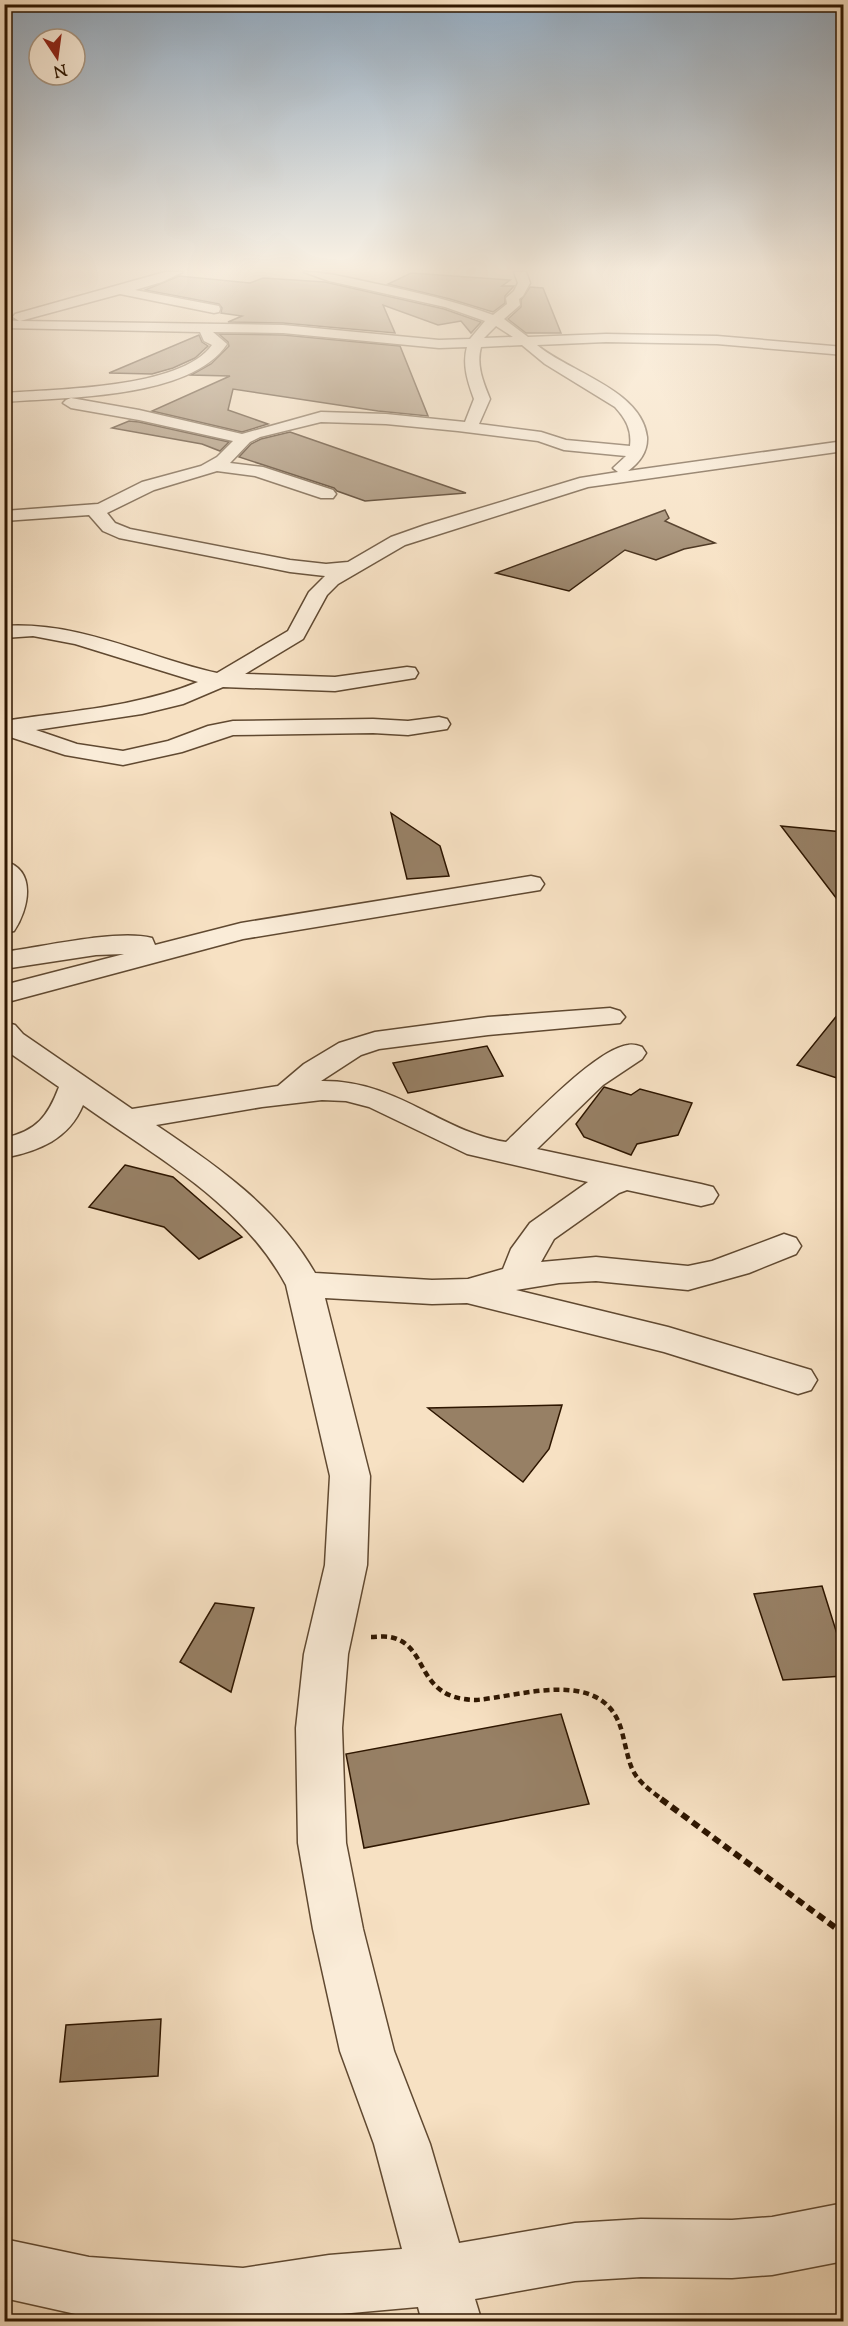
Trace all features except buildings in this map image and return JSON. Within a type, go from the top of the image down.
[{"type":"street","points":[[4,398],[142,385],[159,381]]},
{"type":"street","points":[[470,428],[482,399],[475,381]]},
{"type":"street","points":[[5,728],[142,707],[175,699],[220,680],[296,635],[319,592],[331,580],[398,542],[430,529],[586,482],[626,465],[637,452],[639,433],[635,418],[623,405],[582,381]]},
{"type":"street","points":[[25,395],[139,415],[244,439]]},
{"type":"street","points":[[4,516],[95,511],[109,507],[148,486],[196,474],[215,466],[244,439],[275,427],[330,417],[386,419],[470,428],[541,437],[564,445],[637,452]]},
{"type":"street","points":[[586,482],[843,446]]},
{"type":"street","points":[[803,453],[843,465]]},
{"type":"street","points":[[215,466],[257,471],[327,494]]},
{"type":"street","points":[[95,511],[109,527],[125,534],[290,566],[326,570],[349,568]]},
{"type":"street","points":[[4,632],[33,630],[75,638],[112,647],[184,672],[220,680],[335,684],[407,673]]},
{"type":"street","points":[[5,728],[73,750],[123,758],[174,747],[216,731],[233,728],[373,726],[408,728],[439,723]]},
{"type":"street","points":[[4,869],[12,878],[16,888],[12,907],[4,925]]},
{"type":"street","points":[[4,994],[241,931],[531,884]]},
{"type":"street","points":[[4,961],[114,945],[198,941]]},
{"type":"street","points":[[288,1094],[309,1075],[350,1049],[375,1041],[488,1026],[610,1017]]},
{"type":"street","points":[[4,1031],[12,1040],[181,1156],[230,1195],[267,1231],[292,1263],[304,1285],[350,1476],[346,1565],[326,1654],[319,1728],[324,1853],[338,1929],[367,2051],[402,2145],[450,2308]]},
{"type":"street","points":[[513,1154],[592,1078],[631,1053]]},
{"type":"street","points":[[4,1148],[36,1138],[53,1127],[62,1117],[76,1083]]},
{"type":"street","points":[[126,1120],[233,1101],[288,1094],[318,1091],[359,1094],[388,1104],[453,1137],[480,1147],[565,1168],[701,1195]]},
{"type":"street","points":[[517,1277],[529,1249],[542,1231],[607,1185],[628,1179]]},
{"type":"street","points":[[304,1285],[432,1292],[467,1291],[517,1277],[561,1271],[613,1270],[686,1278],[704,1275],[784,1246]]},
{"type":"street","points":[[467,1291],[668,1340],[798,1380]]},
{"type":"street","points":[[4,2268],[89,2287],[243,2298],[329,2285],[450,2308],[575,2252],[641,2248],[772,2246],[843,2232]]},
{"type":"path","points":[[326,1654],[353,1640],[388,1636],[399,1639],[413,1649],[428,1678],[444,1695],[454,1699],[494,1699],[533,1692],[579,1689],[590,1692],[601,1698],[615,1713],[625,1736],[631,1771],[639,1782],[843,1934]]}]
